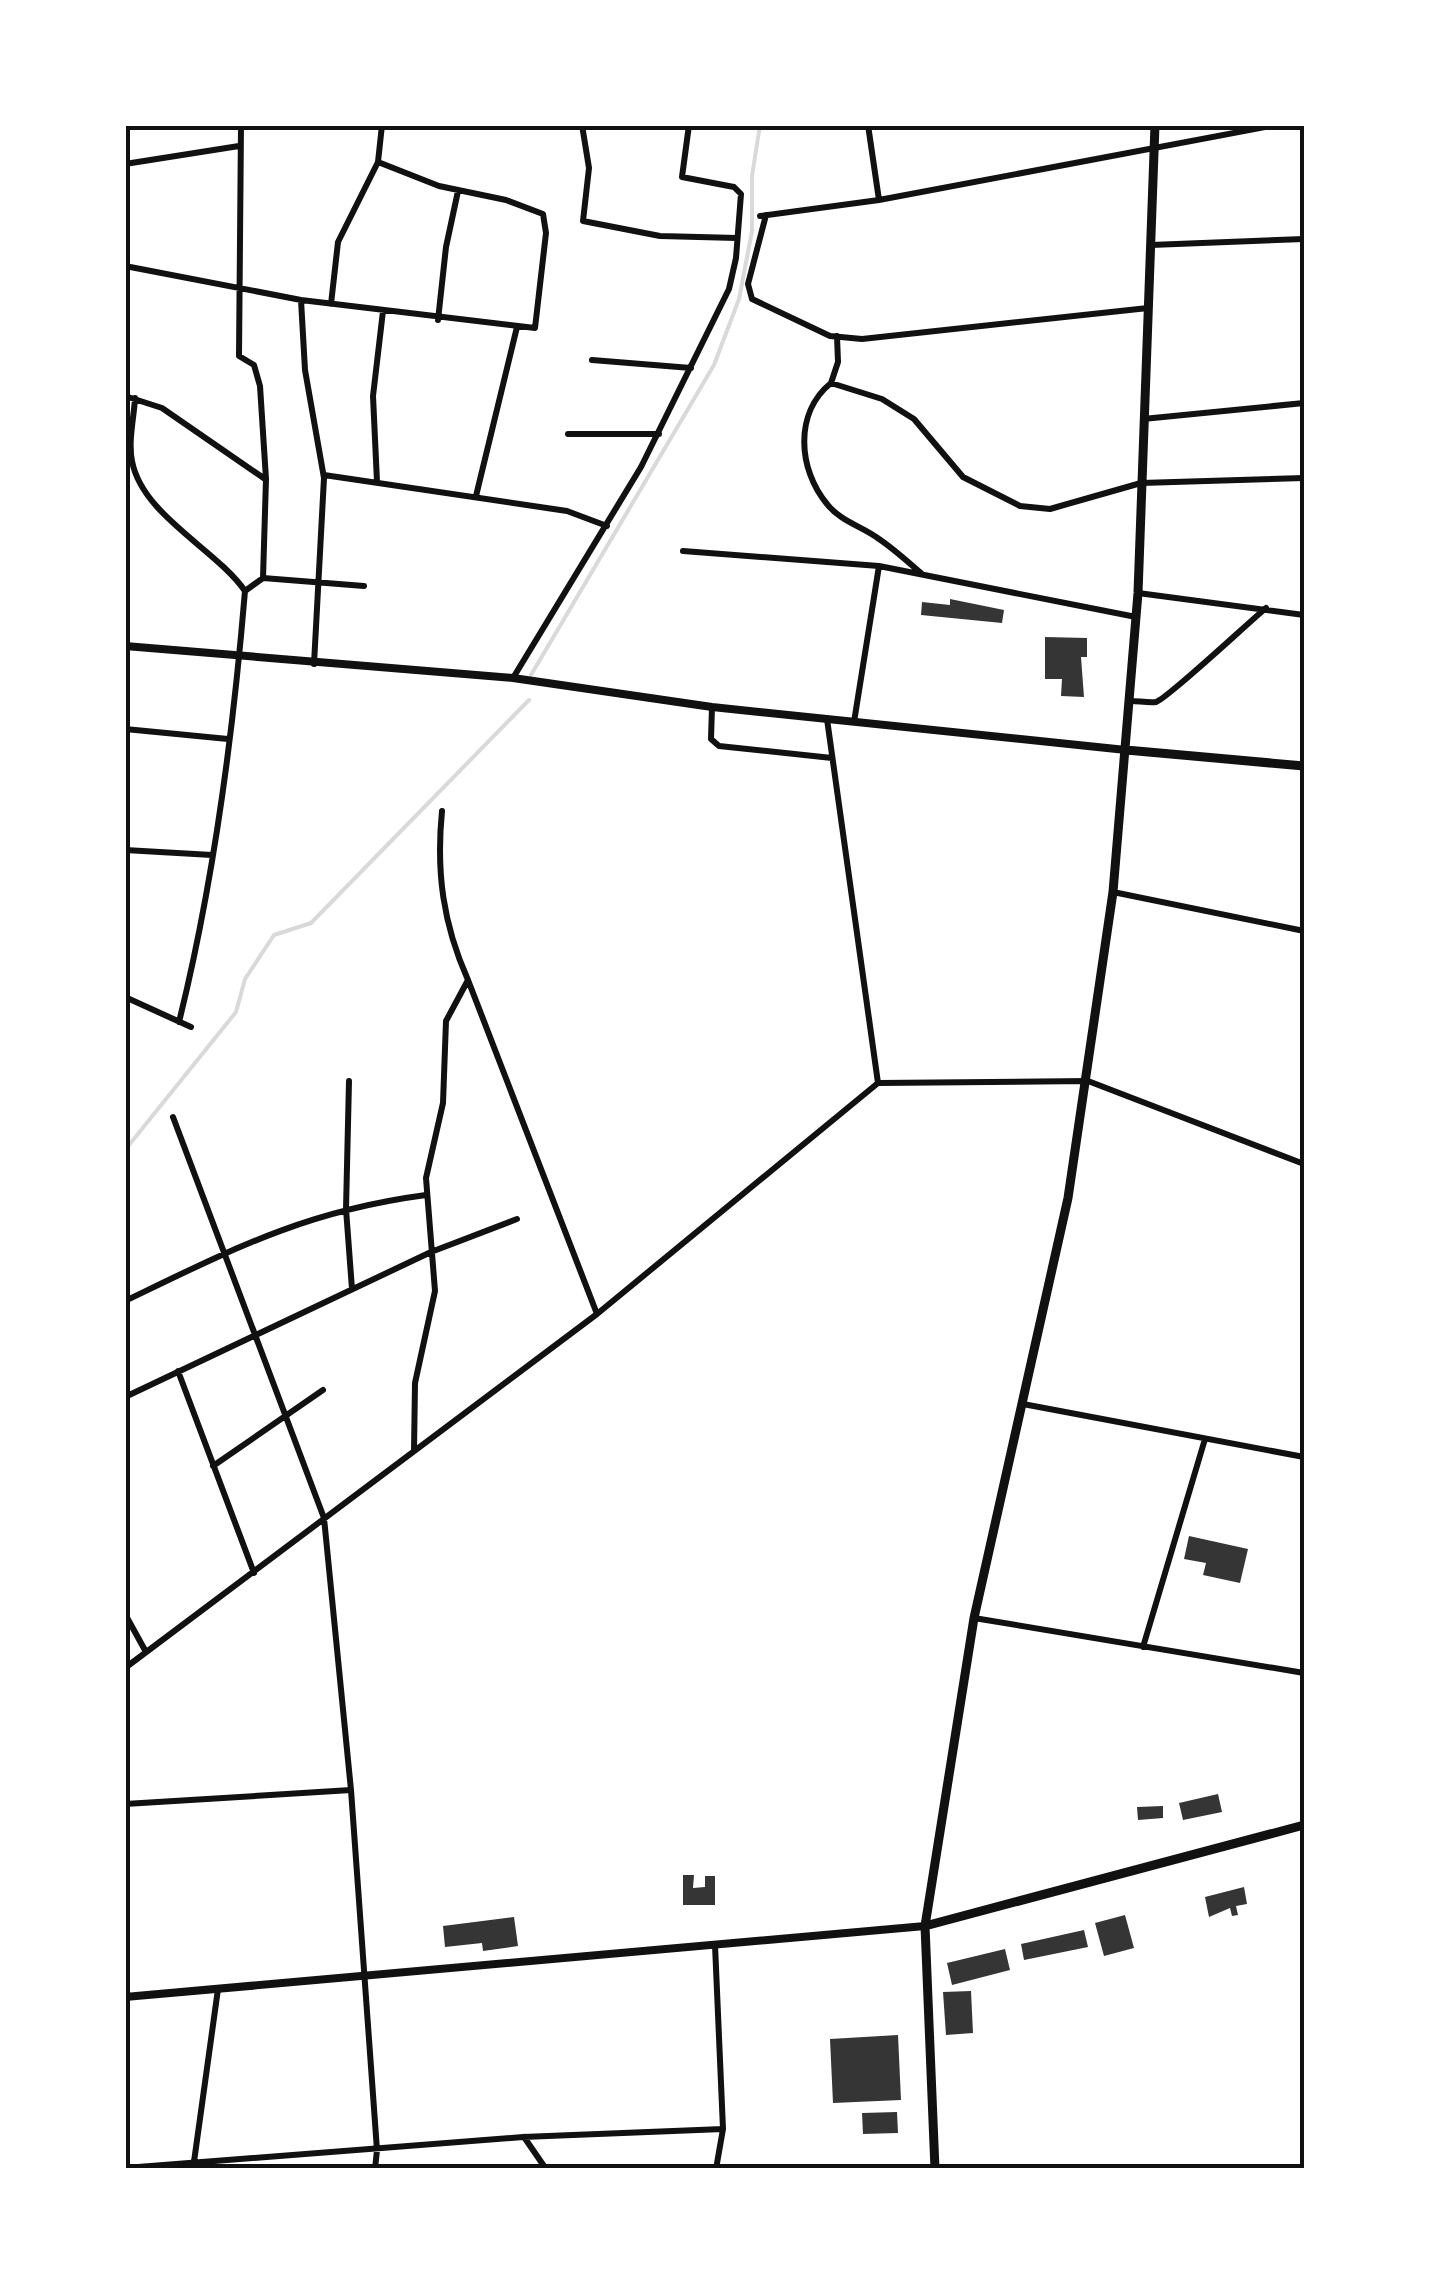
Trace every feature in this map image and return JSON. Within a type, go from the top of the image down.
[{"type":"main road","points":[[935,2169],[925,1926],[974,1618],[1023,1404],[1088,1081],[1113,892],[1138,592],[1155,125]]},
{"type":"main road","points":[[1126,750],[1304,766]]},
{"type":"main road","points":[[925,1926],[1304,1825]]},
{"type":"street","points":[[241,125],[240,356],[254,364],[260,386],[266,479],[263,578]]},
{"type":"street","points":[[331,304],[338,242],[378,162],[382,125]]},
{"type":"street","points":[[582,125],[588,168],[583,220],[660,236],[737,238]]},
{"type":"street","points":[[513,678],[607,526],[658,434],[729,289],[737,238],[738,189],[682,176],[688,125]]},
{"type":"street","points":[[868,125],[879,200]]},
{"type":"street","points":[[1148,308],[862,339],[837,336],[752,299],[748,284],[763,215],[879,200],[1154,152],[1276,125]]},
{"type":"street","points":[[125,164],[239,146]]},
{"type":"street","points":[[125,266],[301,300],[438,320],[536,328],[544,216],[506,200],[458,191],[378,162]]},
{"type":"street","points":[[438,320],[446,247],[458,191]]},
{"type":"street","points":[[1151,245],[1304,239]]},
{"type":"street","points":[[301,300],[305,370],[324,475],[314,665]]},
{"type":"street","points":[[377,482],[374,396],[383,311]]},
{"type":"street","points":[[476,496],[517,327]]},
{"type":"street","points":[[837,336],[838,362],[831,383],[804,430],[805,458],[826,504],[923,575]]},
{"type":"street","points":[[592,360],[691,368]]},
{"type":"street","points":[[831,383],[882,399],[914,419],[963,477],[1020,506],[1050,509],[1141,484],[1304,478]]},
{"type":"street","points":[[125,396],[162,408],[266,479]]},
{"type":"street","points":[[135,398],[128,455],[140,482],[169,518],[245,591],[241,656],[202,930],[179,1022]]},
{"type":"street","points":[[1143,419],[1304,404]]},
{"type":"street","points":[[568,434],[658,434]]},
{"type":"street","points":[[324,475],[567,511],[607,526]]},
{"type":"street","points":[[684,550],[879,566],[1136,616]]},
{"type":"street","points":[[854,722],[879,566]]},
{"type":"street","points":[[245,591],[263,578],[364,586]]},
{"type":"street","points":[[1138,592],[1304,615]]},
{"type":"street","points":[[1131,700],[1155,702],[1170,694],[1217,647],[1266,608]]},
{"type":"street","points":[[125,646],[314,665],[513,678],[712,707],[1126,750]]},
{"type":"street","points":[[712,707],[711,739],[719,746],[832,758]]},
{"type":"street","points":[[827,719],[878,1083]]},
{"type":"street","points":[[125,729],[228,738]]},
{"type":"street","points":[[442,811],[440,882],[452,944],[597,1314]]},
{"type":"street","points":[[125,850],[212,855]]},
{"type":"street","points":[[1113,892],[1304,931]]},
{"type":"street","points":[[414,1452],[414,1383],[435,1300],[426,1196],[446,1086],[446,1021],[468,980]]},
{"type":"street","points":[[125,997],[191,1027]]},
{"type":"street","points":[[349,1081],[346,1209],[352,1289]]},
{"type":"street","points":[[125,1668],[597,1314],[878,1083],[1088,1081],[1304,1164]]},
{"type":"street","points":[[174,1117],[324,1518],[351,1790],[378,2150],[375,2169]]},
{"type":"street","points":[[125,1301],[277,1228],[346,1209],[426,1196]]},
{"type":"street","points":[[125,1397],[431,1252],[517,1219]]},
{"type":"street","points":[[178,1372],[254,1573]]},
{"type":"street","points":[[213,1466],[323,1390]]},
{"type":"street","points":[[1023,1404],[1304,1456]]},
{"type":"street","points":[[1142,1647],[1205,1439]]},
{"type":"street","points":[[125,1614],[146,1652]]},
{"type":"street","points":[[974,1618],[1304,1673]]},
{"type":"street","points":[[125,1804],[351,1790]]},
{"type":"street","points":[[125,1997],[925,1926]]},
{"type":"street","points":[[715,1945],[723,2128],[716,2169]]},
{"type":"street","points":[[194,2165],[218,1989]]},
{"type":"street","points":[[125,2168],[524,2137],[723,2128]]},
{"type":"street","points":[[524,2137],[546,2169]]},
{"type":"building","points":[[950,599],[1004,610],[1002,623],[921,615],[922,602],[950,605]]},
{"type":"building","points":[[1045,637],[1087,638],[1087,657],[1081,657],[1084,697],[1061,696],[1062,679],[1045,679]]},
{"type":"building","points":[[1189,1536],[1248,1549],[1240,1583],[1203,1575],[1206,1563],[1184,1559]]},
{"type":"building","points":[[1218,1794],[1222,1812],[1183,1820],[1179,1803]]},
{"type":"building","points":[[1163,1806],[1163,1818],[1138,1820],[1137,1807]]},
{"type":"building","points":[[683,1875],[694,1875],[693,1888],[705,1887],[705,1876],[715,1876],[715,1905],[683,1905]]},
{"type":"building","points":[[1244,1887],[1247,1904],[1236,1906],[1238,1915],[1232,1916],[1230,1908],[1209,1917],[1205,1897]]},
{"type":"building","points":[[1125,1915],[1134,1948],[1104,1956],[1095,1923]]},
{"type":"building","points":[[514,1917],[518,1946],[483,1951],[482,1943],[445,1947],[443,1926]]},
{"type":"building","points":[[1084,1930],[1088,1947],[1024,1960],[1021,1944]]},
{"type":"building","points":[[1005,1949],[1010,1970],[952,1985],[947,1963]]},
{"type":"building","points":[[971,1991],[973,2033],[946,2035],[943,1992]]},
{"type":"building","points":[[898,2035],[901,2100],[833,2103],[830,2039]]},
{"type":"building","points":[[897,2112],[898,2133],[863,2134],[862,2113]]},
{"type":"waterway","points":[[531,675],[714,365],[739,299],[752,231],[752,176],[760,125]]},
{"type":"waterway","points":[[125,1150],[236,1012],[245,979],[274,935],[311,923],[529,700]]}]
